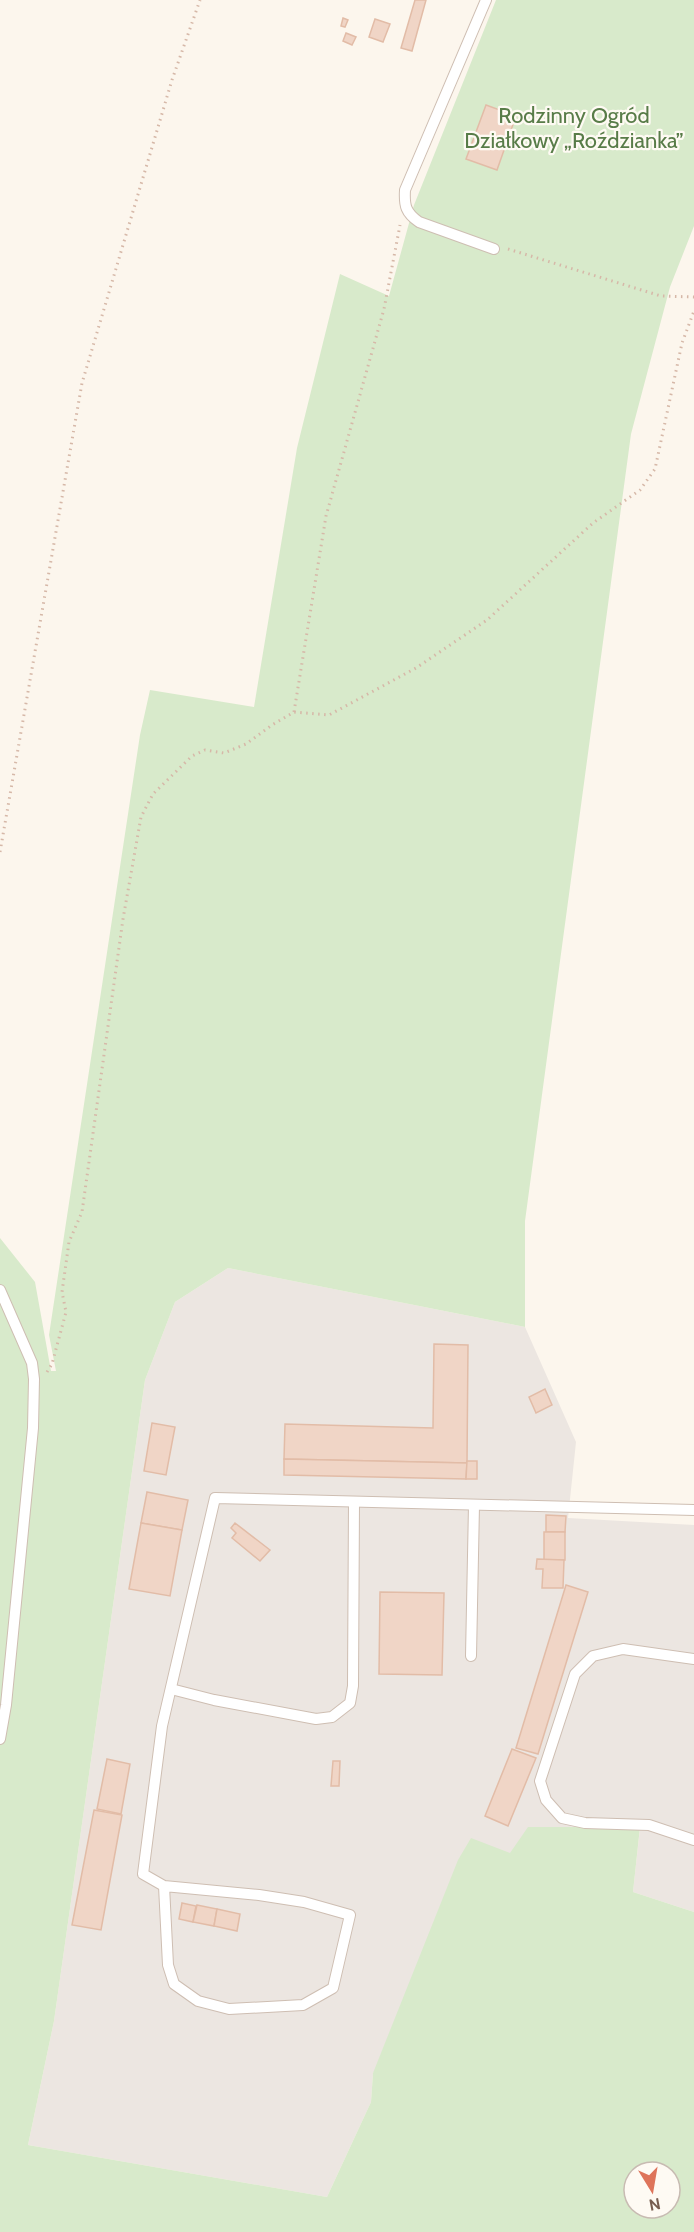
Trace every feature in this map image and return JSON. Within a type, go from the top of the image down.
[{"type":"lane","points":[[486,0],[405,190],[404,204],[410,215],[419,222],[494,249]]},
{"type":"lane","points":[[0,1290],[32,1363],[34,1379],[32,1440],[6,1705],[0,1739]]},
{"type":"lane","points":[[164,1887],[168,1965],[174,1984],[198,2001],[229,2009],[303,2005],[333,1988],[350,1915],[304,1902],[259,1895],[164,1887],[143,1874],[162,1726],[215,1498],[694,1510]]},
{"type":"lane","points":[[171,1689],[214,1700],[316,1719],[332,1717],[350,1703],[353,1686],[354,1502]]},
{"type":"lane","points":[[471,1656],[474,1505]]},
{"type":"lane","points":[[694,1659],[623,1649],[593,1656],[575,1674],[540,1781],[546,1800],[562,1818],[585,1823],[649,1826],[694,1840]]},
{"type":"path","points":[[0,852],[82,383],[172,80],[200,0]]},
{"type":"path","points":[[294,712],[326,516],[384,309],[401,219],[407,211]]},
{"type":"path","points":[[494,249],[509,249],[661,296],[694,297]]},
{"type":"path","points":[[34,1379],[44,1378],[52,1364],[66,1312],[62,1292],[69,1242],[82,1212],[104,1045],[141,817],[153,794],[192,756],[205,750],[224,753],[246,744],[294,712],[329,715],[416,668],[487,620],[593,524],[640,490],[655,469],[682,343],[694,311]]},
{"type":"shaded area","points":[[228,1268],[525,1327],[576,1442],[568,1518],[694,1525],[694,1912],[633,1892],[640,1828],[373,2073],[371,2102],[327,2197],[28,2145],[54,2021],[145,1380],[175,1302]]},
{"type":"green space","name":"Rodzinny Ogród Działkowy „Roździanka”","points":[[496,0],[694,0],[694,226],[670,287],[631,434],[525,1221],[525,1327],[228,1268],[175,1302],[145,1380],[54,2021],[28,2145],[327,2197],[371,2102],[373,2073],[458,1860],[471,1838],[510,1853],[528,1827],[640,1827],[633,1892],[694,1912],[694,2232],[0,2232],[0,1238],[35,1282],[51,1371],[56,1371],[49,1335],[140,735],[150,690],[254,707],[297,448],[340,274],[389,296],[414,205]]},
{"type":"building","points":[[415,0],[426,0],[412,51],[401,48]]},
{"type":"building","points":[[343,18],[348,20],[345,27],[341,26]]},
{"type":"building","points":[[375,19],[390,24],[383,42],[369,37]]},
{"type":"building","points":[[346,33],[356,37],[352,45],[343,41]]},
{"type":"building","points":[[486,105],[516,116],[497,170],[466,159]]},
{"type":"building","points":[[434,1344],[468,1345],[467,1463],[284,1459],[285,1424],[433,1428]]},
{"type":"building","points":[[545,1389],[552,1405],[536,1413],[529,1397]]},
{"type":"building","points":[[152,1423],[175,1427],[166,1475],[144,1471]]},
{"type":"building","points":[[284,1459],[467,1463],[466,1479],[284,1475]]},
{"type":"building","points":[[467,1461],[477,1461],[477,1479],[466,1479]]},
{"type":"building","points":[[147,1492],[188,1500],[182,1530],[141,1523]]},
{"type":"building","points":[[546,1515],[566,1516],[565,1532],[546,1532]]},
{"type":"building","points":[[141,1523],[182,1530],[170,1596],[129,1589]]},
{"type":"building","points":[[235,1523],[270,1550],[260,1561],[232,1538],[236,1533],[231,1528]]},
{"type":"building","points":[[544,1532],[565,1532],[565,1560],[544,1560]]},
{"type":"building","points":[[537,1559],[564,1560],[563,1588],[542,1588],[543,1569],[536,1569]]},
{"type":"building","points":[[566,1585],[588,1592],[538,1754],[516,1748]]},
{"type":"building","points":[[380,1592],[444,1593],[442,1675],[379,1674]]},
{"type":"building","points":[[512,1749],[536,1758],[508,1826],[485,1816]]},
{"type":"building","points":[[107,1759],[130,1764],[121,1814],[97,1809]]},
{"type":"building","points":[[333,1761],[340,1761],[339,1786],[331,1786]]},
{"type":"building","points":[[94,1810],[122,1815],[101,1930],[72,1925]]},
{"type":"building","points":[[182,1903],[196,1906],[193,1922],[179,1919]]},
{"type":"building","points":[[197,1905],[217,1909],[214,1926],[193,1922]]},
{"type":"building","points":[[217,1909],[240,1914],[237,1931],[214,1926]]}]
